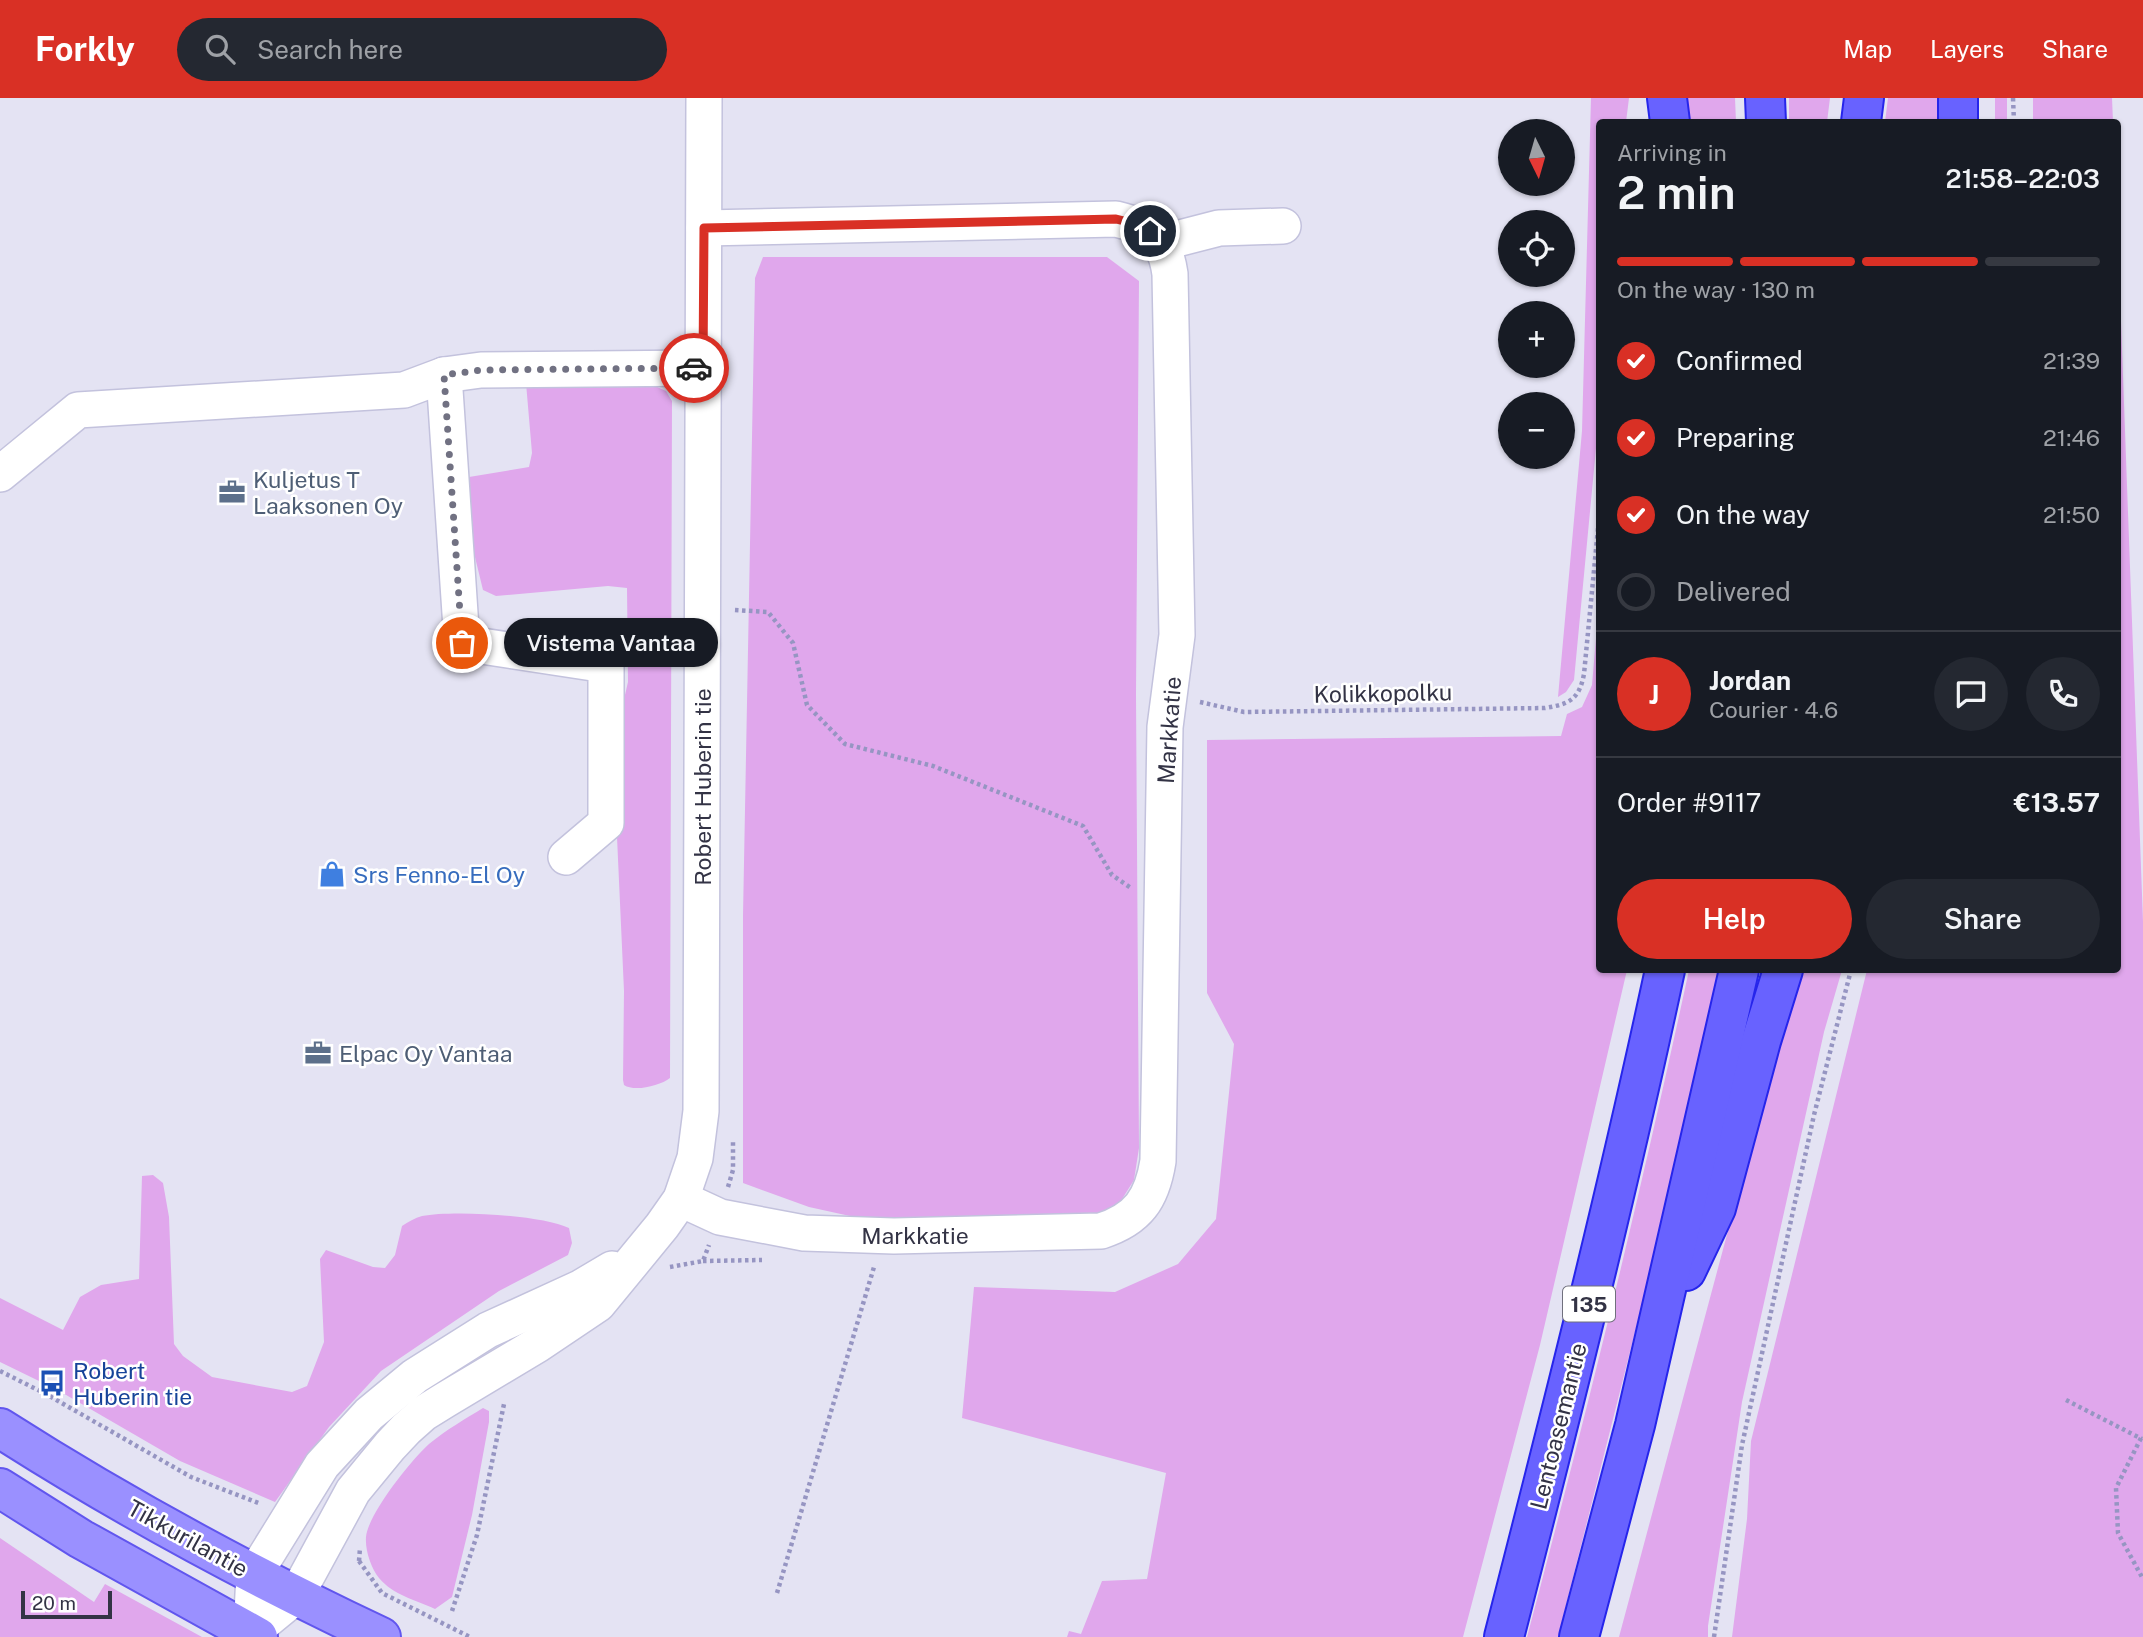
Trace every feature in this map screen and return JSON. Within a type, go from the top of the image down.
[{"type":"highway","points":[[1667,98],[1670,119]]},
{"type":"highway","points":[[1765,98],[1766,119]]},
{"type":"highway","points":[[1861,119],[1864,98]]},
{"type":"highway","points":[[1958,98],[1958,119]]},
{"type":"highway","name":"Lentoasemantie","points":[[1504,1637],[1592,1293],[1664,973]]},
{"type":"highway","points":[[1579,1637],[1657,1330],[1738,973]]},
{"type":"highway","points":[[1657,1330],[1716,1208],[1782,973]]},
{"type":"main road","name":"Tikkurilantie","points":[[0,1428],[73,1474],[254,1575],[381,1637]]},
{"type":"main road","points":[[0,1488],[81,1539],[254,1635]]},
{"type":"street","name":"Robert Huberin tie","points":[[254,1635],[296,1597],[353,1491],[390,1446],[424,1413],[537,1345],[598,1304],[681,1199],[695,1158],[701,1111],[704,98]]},
{"type":"street","points":[[704,228],[1116,219],[1150,231],[1161,243],[1219,228],[1283,226]]},
{"type":"street","name":"Markkatie","points":[[681,1199],[720,1217],[804,1234],[894,1236],[1101,1231],[1123,1222],[1141,1207],[1149,1195],[1158,1161],[1165,727],[1177,635],[1170,274],[1168,259],[1161,243]]},
{"type":"street","points":[[0,474],[78,410],[404,390],[444,375],[481,370],[703,368]]},
{"type":"street","points":[[444,375],[462,643],[607,665],[606,823],[566,858]]},
{"type":"street","name":"Robert Huberin tie","points":[[254,1635],[254,1575],[322,1465],[369,1414],[415,1376],[488,1330],[580,1288],[642,1251]]},
{"type":"path","points":[[2013,98],[2014,119]]},
{"type":"path","name":"Kolikkopolku","points":[[1193,700],[1244,712],[1545,708],[1564,705],[1581,690],[1596,550]]},
{"type":"path","points":[[734,610],[768,612],[793,643],[807,705],[845,744],[933,766],[1083,826],[1112,875],[1162,909]]},
{"type":"path","points":[[1714,1637],[1742,1445],[1814,1115],[1850,973]]},
{"type":"path","points":[[777,1593],[876,1259]]},
{"type":"path","points":[[703,1261],[769,1260]]},
{"type":"path","points":[[0,1371],[46,1394],[52,1383]]},
{"type":"path","points":[[452,1611],[477,1535],[505,1399]]},
{"type":"path","points":[[2066,1400],[2142,1439],[2116,1488],[2118,1533],[2143,1580]]},
{"type":"shaded area","points":[[1591,98],[1629,98],[1626,119],[1596,119],[1596,448],[1574,680],[1566,692],[1558,697],[1582,431]]},
{"type":"shaded area","points":[[1682,98],[1735,98],[1736,119],[1685,119]]},
{"type":"shaded area","points":[[1789,98],[1830,98],[1827,119],[1789,119]]},
{"type":"shaded area","points":[[1888,98],[1948,98],[1948,119],[1885,119]]},
{"type":"shaded area","points":[[1995,98],[2007,98],[2007,119],[1995,119]]},
{"type":"shaded area","points":[[2033,98],[2112,98],[2113,119],[2033,119]]},
{"type":"shaded area","points":[[763,257],[1107,257],[1139,281],[1136,695],[1139,1148],[1134,1180],[1119,1204],[1093,1215],[859,1218],[809,1207],[743,1183],[743,916],[755,278]]},
{"type":"shaded area","points":[[2121,321],[2143,922],[2143,1637],[1732,1637],[1747,1519],[1751,1441],[1866,973],[2121,973]]},
{"type":"shaded area","points":[[526,383],[655,386],[666,391],[672,401],[670,1078],[647,1087],[628,1087],[623,1080],[624,991],[614,742],[628,682],[627,588],[608,586],[496,596],[483,590],[473,549],[469,477],[529,467],[532,453]]},
{"type":"shaded area","points":[[1596,638],[1596,973],[1626,973],[1540,1345],[1463,1637],[1067,1637],[1069,1631],[1081,1634],[1102,1581],[1147,1579],[1166,1473],[962,1418],[974,1287],[1115,1292],[1178,1264],[1216,1219],[1234,1044],[1207,993],[1207,740],[1561,736],[1567,714],[1582,707],[1592,685]]},
{"type":"shaded area","points":[[1688,973],[1718,973],[1692,1106],[1558,1637],[1527,1637],[1612,1304]]},
{"type":"shaded area","points":[[1797,973],[1841,973],[1824,1032],[1742,1402],[1708,1637],[1619,1637]]},
{"type":"shaded area","points":[[153,1175],[163,1183],[169,1217],[174,1344],[183,1356],[212,1377],[292,1392],[307,1386],[324,1342],[320,1259],[326,1250],[373,1267],[385,1268],[395,1255],[402,1226],[422,1216],[436,1214],[497,1215],[539,1220],[569,1228],[572,1243],[568,1255],[499,1291],[381,1371],[329,1427],[275,1502],[180,1461],[61,1392],[64,1382],[45,1371],[39,1381],[0,1362],[0,1298],[63,1330],[80,1297],[101,1285],[139,1279],[142,1176]]},
{"type":"shaded area","points":[[483,1408],[489,1411],[489,1422],[472,1515],[452,1597],[435,1609],[398,1593],[379,1578],[369,1559],[366,1537],[382,1502],[421,1452],[442,1434]]},
{"type":"shaded area","points":[[0,1538],[94,1602],[105,1584],[202,1637],[0,1637]]},
{"type":"way so far","points":[[462,643],[444,375],[481,370],[694,368]]},
{"type":"place","name":"Kuljetus T Laaksonen Oy","points":[[232,492]]},
{"type":"place","name":"Vistema Vantaa","points":[[462,643]]},
{"type":"place","name":"Srs Fenno-El Oy","points":[[332,874]]},
{"type":"place","name":"Elpac Oy Vantaa","points":[[318,1053]]},
{"type":"place","name":"Robert Huberin tie","points":[[52,1383]]},
{"type":"route","points":[[694,368],[703,368],[704,228],[1116,219],[1150,231]]}]
